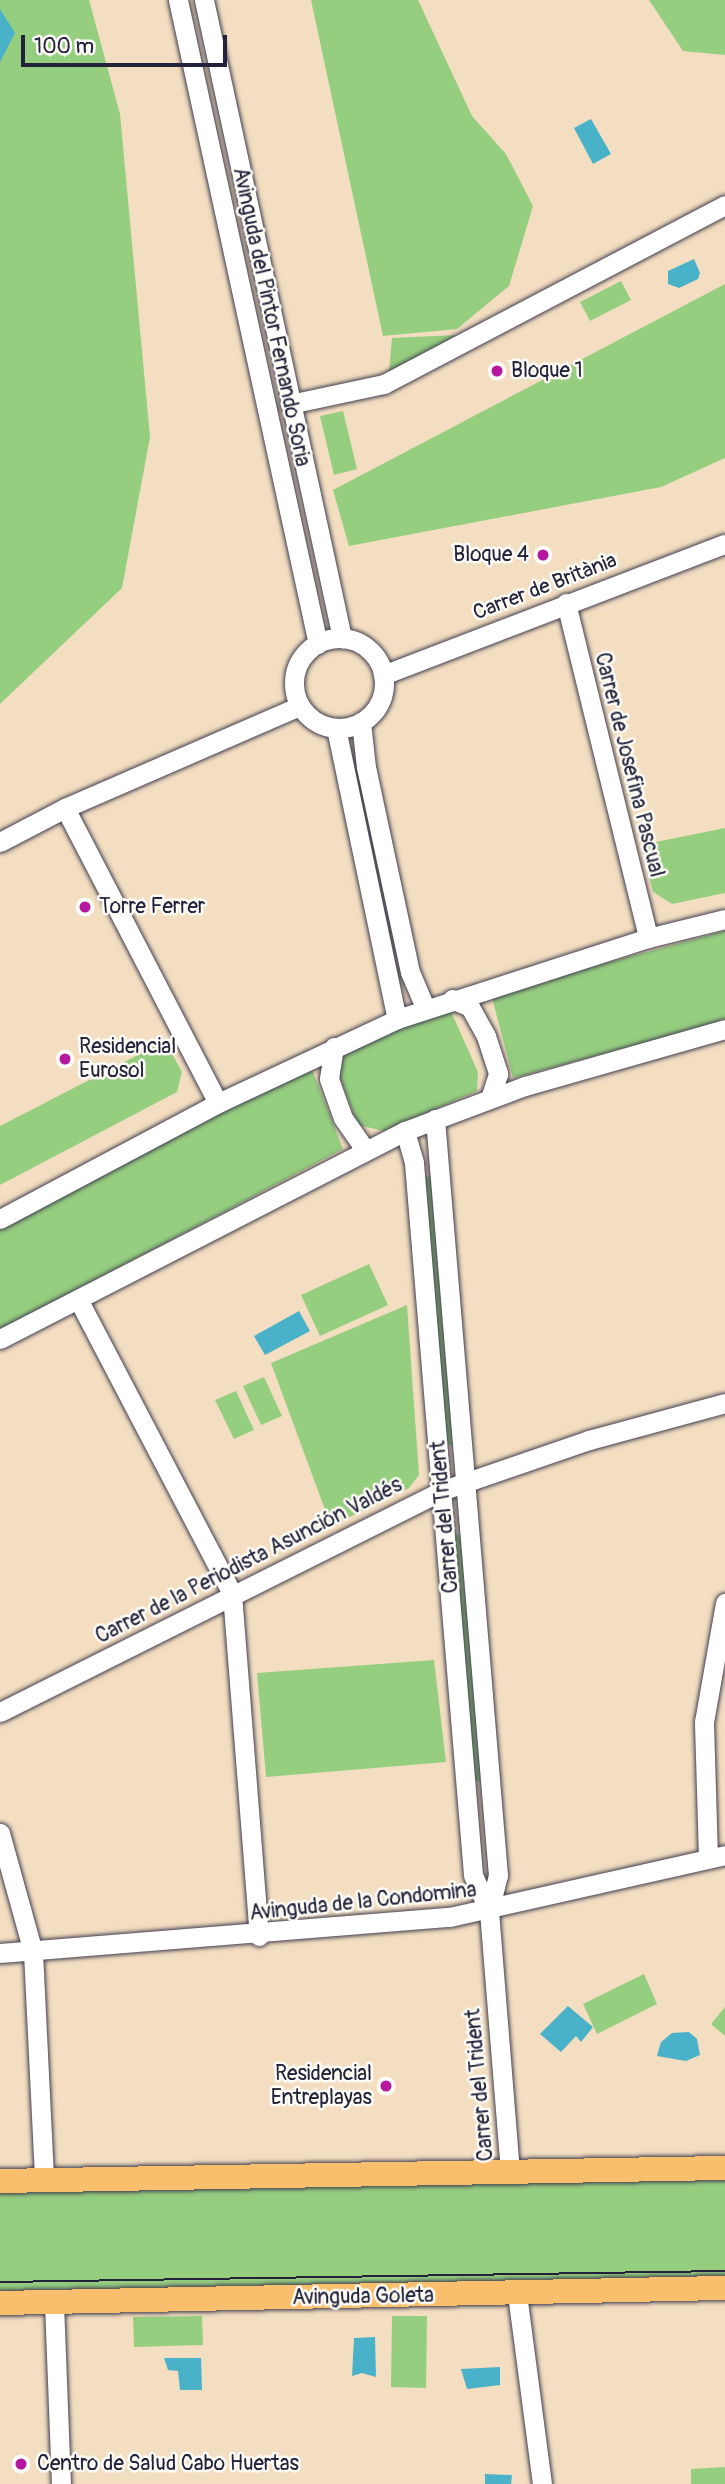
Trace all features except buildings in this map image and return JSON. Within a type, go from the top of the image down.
[{"type":"main road","points":[[0,2180],[725,2168]]},
{"type":"main road","name":"Avinguda Goleta","points":[[0,2303],[725,2288]]},
{"type":"street","name":"Avinguda del Pintor Fernando Soria","points":[[178,0],[318,643]]},
{"type":"street","name":"Avinguda del Pintor Fernando Soria","points":[[204,0],[342,639]]},
{"type":"street","name":"Avinguda del Pintor Fernando Soria","points":[[290,404],[384,384],[725,205]]},
{"type":"street","name":"Carrer de Britània","points":[[383,675],[725,544]]},
{"type":"street","name":"Carrer de Josefina Pascual","points":[[566,603],[648,938]]},
{"type":"street","points":[[342,639],[369,650],[383,675],[380,702],[361,722],[336,728],[309,717],[300,706],[294,678],[302,658],[318,643],[342,639]]},
{"type":"street","points":[[0,842],[65,807],[300,706]]},
{"type":"street","points":[[361,722],[366,767],[410,972],[425,1008]]},
{"type":"street","points":[[336,728],[397,1019]]},
{"type":"street","points":[[65,807],[218,1103]]},
{"type":"street","points":[[0,1219],[218,1103],[334,1046],[397,1019],[648,938],[725,919]]},
{"type":"street","points":[[453,999],[470,1007],[486,1036],[498,1074],[490,1098]]},
{"type":"street","points":[[0,1339],[405,1131],[490,1098],[725,1029]]},
{"type":"street","points":[[334,1046],[329,1079],[343,1118],[365,1150]]},
{"type":"street","name":"Carrer del Trident","points":[[435,1119],[498,1875],[489,1911],[510,2172]]},
{"type":"street","name":"Carrer del Trident","points":[[405,1131],[414,1163],[473,1875],[489,1911]]},
{"type":"street","points":[[78,1299],[232,1594],[259,1936]]},
{"type":"street","name":"Carrer de la Periodista Asunción Valdés","points":[[0,1712],[441,1491],[589,1440],[725,1403]]},
{"type":"street","points":[[716,1856],[704,1722],[725,1603]]},
{"type":"street","points":[[0,1833],[33,1952],[44,2180]]},
{"type":"street","name":"Avinguda de la Condomina","points":[[0,1953],[259,1936],[489,1911],[716,1856]]},
{"type":"street","points":[[517,2294],[542,2484]]},
{"type":"street","points":[[54,2302],[61,2484]]},
{"type":"green space","points":[[0,0],[89,0],[120,114],[150,437],[122,588],[0,704]]},
{"type":"green space","points":[[311,0],[418,0],[472,116],[506,154],[533,206],[509,286],[457,329],[383,336]]},
{"type":"green space","points":[[649,0],[725,0],[725,55],[683,51]]},
{"type":"green space","points":[[621,281],[631,300],[590,321],[580,302]]},
{"type":"green space","points":[[725,284],[725,458],[661,487],[349,546],[333,490]]},
{"type":"green space","points":[[457,335],[389,372],[392,338]]},
{"type":"green space","points":[[343,411],[357,469],[334,475],[320,416]]},
{"type":"green space","points":[[725,828],[725,893],[672,904],[653,892],[641,845]]},
{"type":"green space","points":[[725,931],[725,1021],[513,1078],[491,994]]},
{"type":"green space","points":[[449,1007],[478,1072],[477,1091],[384,1131],[358,1125],[337,1070],[345,1050]]},
{"type":"green space","points":[[165,1041],[182,1072],[177,1092],[0,1185],[0,1126]]},
{"type":"green space","points":[[311,1067],[343,1149],[0,1330],[0,1227]]},
{"type":"green space","points":[[433,1176],[455,1445],[446,1445],[424,1177]]},
{"type":"green space","points":[[369,1264],[388,1305],[320,1336],[301,1295]]},
{"type":"green space","points":[[407,1305],[419,1475],[409,1488],[331,1526],[271,1363]]},
{"type":"green space","points":[[264,1377],[282,1416],[261,1425],[243,1386]]},
{"type":"green space","points":[[236,1391],[254,1430],[234,1439],[215,1400]]},
{"type":"green space","points":[[462,1534],[481,1783],[473,1778],[452,1535]]},
{"type":"green space","points":[[434,1660],[446,1762],[266,1777],[257,1673]]},
{"type":"green space","points":[[644,1974],[657,2004],[597,2034],[583,2004]]},
{"type":"green space","points":[[725,2007],[725,2036],[711,2024]]},
{"type":"green space","points":[[725,2175],[725,2281],[0,2293],[0,2188]]},
{"type":"green space","points":[[202,2316],[203,2345],[134,2347],[133,2317]]},
{"type":"green space","points":[[392,2316],[427,2316],[426,2388],[391,2387]]},
{"type":"green space","points":[[725,2467],[725,2484],[691,2484],[691,2469]]},
{"type":"water","points":[[0,9],[15,33],[0,62]]},
{"type":"water","points":[[591,119],[611,154],[593,164],[574,128]]},
{"type":"water","points":[[694,259],[700,273],[698,279],[679,288],[668,284],[668,271]]},
{"type":"water","points":[[299,1311],[310,1331],[265,1355],[254,1336]]},
{"type":"water","points":[[568,2006],[593,2027],[581,2042],[576,2036],[561,2052],[540,2034]]},
{"type":"water","points":[[689,2032],[697,2039],[700,2055],[686,2061],[657,2056],[661,2042],[672,2033]]},
{"type":"water","points":[[375,2337],[376,2377],[362,2373],[352,2376],[354,2338]]},
{"type":"water","points":[[164,2358],[201,2358],[202,2390],[180,2390],[178,2371],[168,2370]]},
{"type":"water","points":[[500,2367],[500,2385],[467,2389],[461,2369]]},
{"type":"water","points":[[485,2474],[512,2475],[511,2484],[485,2484]]},
{"type":"tram line","points":[[0,2282],[725,2271]]},
{"type":"place","name":"Bloque 1","points":[[497,371]]},
{"type":"place","name":"Bloque 4","points":[[543,555]]},
{"type":"place","name":"Torre Ferrer","points":[[85,907]]},
{"type":"place","name":"Residencial Eurosol","points":[[65,1059]]},
{"type":"place","name":"Residencial Entreplayas","points":[[386,2086]]},
{"type":"place","name":"Centro de Salud Cabo Huertas","points":[[21,2464]]}]
